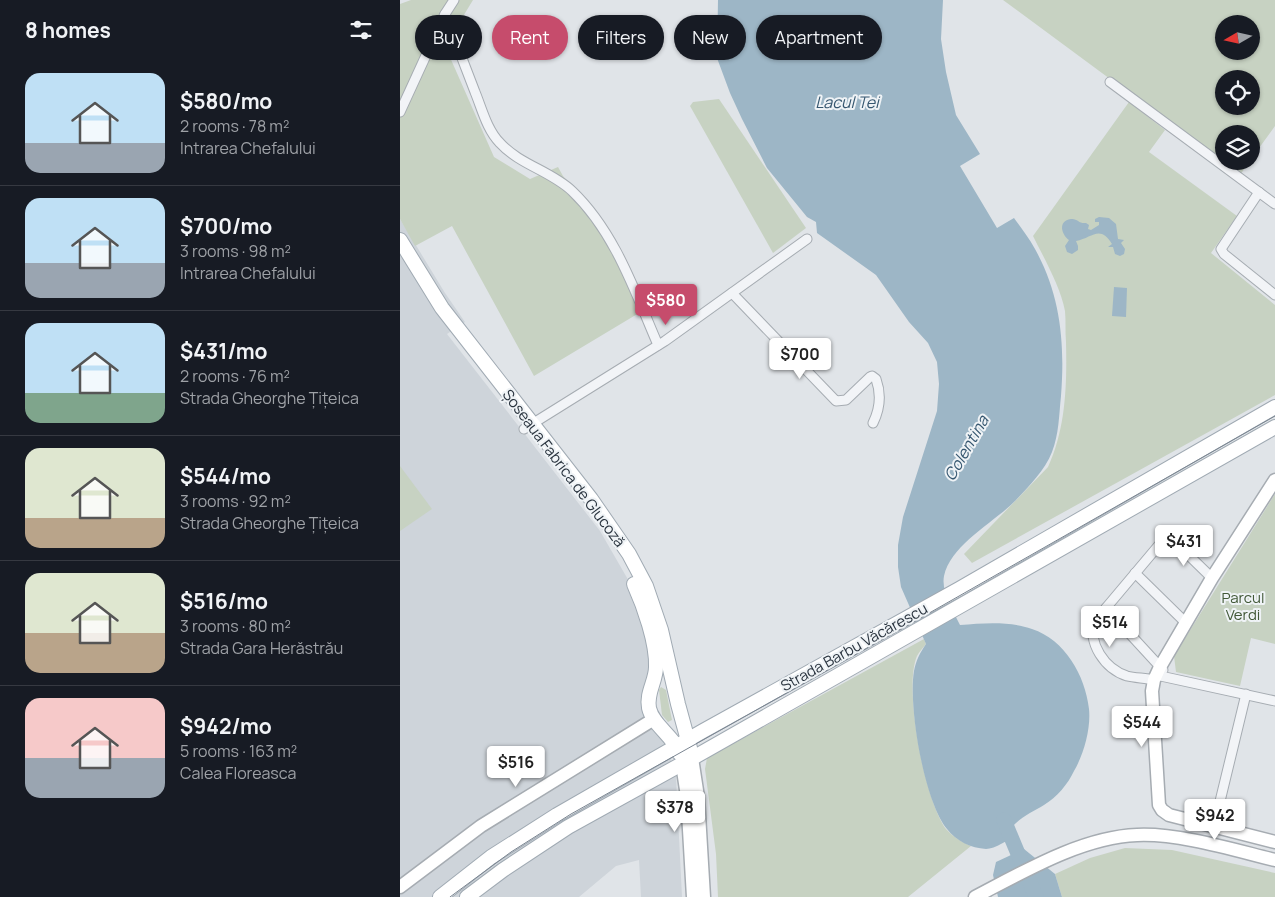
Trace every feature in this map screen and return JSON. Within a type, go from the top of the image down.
[{"type":"main road","name":"Șoseaua Fabrica de Glucoză","points":[[400,240],[442,308],[608,538],[629,571],[641,599],[651,633],[656,663],[649,706],[654,719],[682,743]]},
{"type":"main road","name":"Șoseaua Fabrica de Glucoză","points":[[400,257],[435,312],[616,534],[636,567],[646,586],[662,630],[678,704],[682,743],[687,761]]},
{"type":"main road","name":"Strada Barbu Văcărescu","points":[[440,897],[519,838],[682,743],[959,589],[1275,407]]},
{"type":"main road","name":"Strada Barbu Văcărescu","points":[[467,897],[502,870],[568,828],[1275,427]]},
{"type":"main road","points":[[652,684],[666,682],[671,688],[678,704]]},
{"type":"street","points":[[400,112],[445,14],[454,0]]},
{"type":"street","points":[[445,14],[486,120],[499,143],[514,155],[552,176],[572,191],[596,218],[618,254],[658,345]]},
{"type":"street","points":[[1110,82],[1275,204]]},
{"type":"street","points":[[1259,192],[1221,247],[1224,254],[1275,295]]},
{"type":"street","points":[[528,426],[658,345],[806,239]]},
{"type":"street","points":[[732,293],[836,401],[846,400],[870,377],[874,377],[879,391],[879,404],[874,422]]},
{"type":"street","points":[[1275,480],[1212,578],[1152,691],[1159,805],[1162,810],[1165,813],[1275,842]]},
{"type":"street","points":[[1212,578],[1170,538],[1164,539],[1098,616],[1092,627],[1095,643],[1102,657],[1110,666],[1122,674],[1159,675],[1275,701]]},
{"type":"street","points":[[1135,573],[1186,624]]},
{"type":"street","points":[[1106,608],[1159,675]]},
{"type":"street","points":[[1214,826],[1246,694]]},
{"type":"street","points":[[400,887],[480,826],[654,719]]},
{"type":"street","name":"Șoseaua Fabrica de Glucoză","points":[[687,761],[686,796],[693,897]]},
{"type":"street","name":"Șoseaua Fabrica de Glucoză","points":[[687,761],[698,797],[704,897]]},
{"type":"street","points":[[981,894],[1071,850],[1119,836],[1138,834],[1178,838],[1275,860]]},
{"type":"shaded area","points":[[400,219],[465,322],[447,334],[600,531],[630,583],[653,662],[646,685],[665,738],[676,777],[682,897],[641,897],[639,860],[616,866],[579,897],[400,897]]},
{"type":"green space","points":[[411,0],[473,0],[464,15],[415,15],[415,60],[451,60],[494,157],[530,179],[558,167],[563,176],[595,212],[644,310],[534,376],[452,226],[415,246],[400,219],[400,4]]},
{"type":"green space","points":[[1003,0],[1275,0],[1275,126],[1260,147],[1260,125],[1215,125],[1215,157]]},
{"type":"green space","points":[[719,99],[806,228],[773,253],[690,106],[693,102]]},
{"type":"green space","points":[[1129,102],[1165,130],[1149,152],[1237,216],[1211,253],[1275,305],[1275,395],[972,563],[964,554],[1048,467],[1059,437],[1062,421],[1066,374],[1065,311],[1056,283],[1033,236]]},
{"type":"green space","points":[[1233,170],[1244,170],[1240,175]]},
{"type":"green space","points":[[400,466],[432,509],[400,531]]},
{"type":"green space","name":"Parcul Verdi","points":[[1275,494],[1275,644],[1251,638],[1240,686],[1176,672],[1174,656]]},
{"type":"green space","points":[[924,639],[926,644],[917,656],[913,671],[914,717],[918,744],[938,815],[946,829],[958,839],[971,846],[908,897],[718,897],[716,854],[705,769],[707,758]]},
{"type":"green space","points":[[661,687],[666,690],[672,720],[668,722],[662,715],[659,690]]},
{"type":"green space","points":[[1125,848],[1172,850],[1275,873],[1275,897],[1062,897],[1055,874],[1090,858]]},
{"type":"water","name":"Lacul Tei","points":[[718,0],[943,0],[941,39],[956,115],[980,154],[960,166],[997,228],[1014,218],[1035,249],[1051,284],[1059,321],[1062,358],[1061,396],[1056,438],[1052,452],[1041,471],[1016,500],[975,534],[955,554],[948,564],[944,576],[944,588],[960,625],[997,623],[1024,626],[1044,634],[1054,641],[1071,660],[1078,672],[1087,696],[1089,724],[1081,757],[1072,776],[1049,802],[1013,826],[1017,835],[994,847],[986,849],[975,847],[959,840],[947,829],[939,816],[925,776],[913,707],[914,671],[926,644],[901,587],[898,567],[898,545],[903,517],[937,411],[939,384],[937,362],[928,343],[909,322],[876,275],[817,233],[816,222],[807,217],[767,168],[730,93],[718,60],[746,60],[746,15],[718,15]]},
{"type":"water","points":[[1099,217],[1109,218],[1116,224],[1118,239],[1124,240],[1121,243],[1125,249],[1124,254],[1120,256],[1115,254],[1113,247],[1108,247],[1112,244],[1108,238],[1100,233],[1076,241],[1078,250],[1072,254],[1067,252],[1065,246],[1069,240],[1063,232],[1062,225],[1064,222],[1075,219],[1089,225],[1088,229],[1091,230],[1099,225],[1099,222],[1095,222],[1095,219]]},
{"type":"water","points":[[1114,287],[1127,288],[1126,317],[1112,316]]},
{"type":"water","points":[[1024,849],[1055,874],[1062,897],[998,897],[993,875],[996,862]]},
{"type":"waterway","name":"Colentina","points":[[1004,820],[1036,897]]},
{"type":"tram line","points":[[450,897],[511,852],[571,814],[1275,416]]}]
